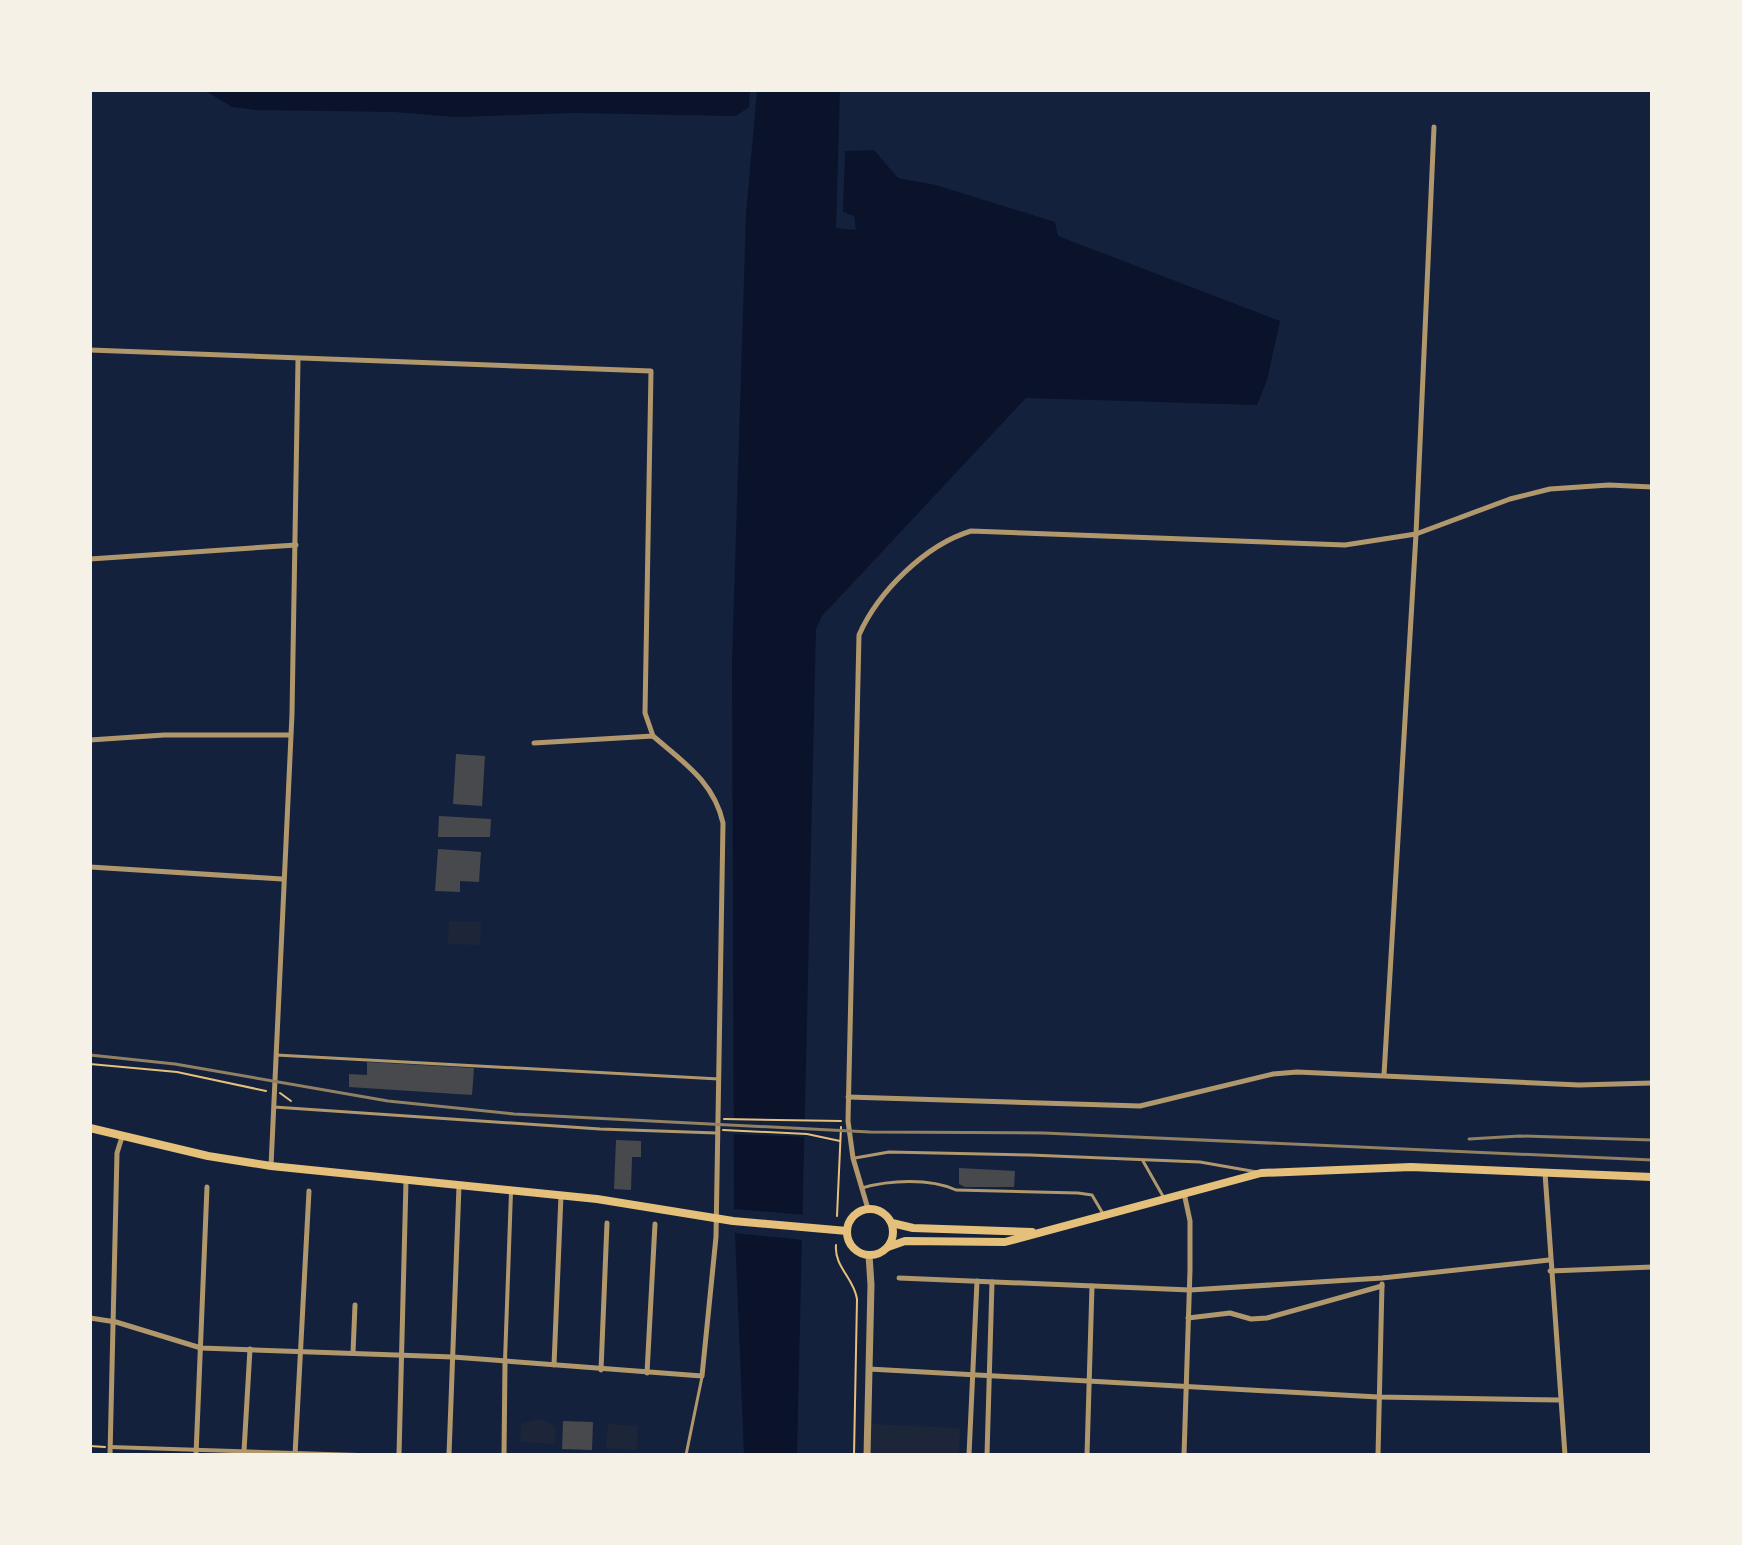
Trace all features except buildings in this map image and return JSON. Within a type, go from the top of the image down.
[{"type":"main road","points":[[90,1128],[271,1166],[561,1195],[716,1219],[847,1231]]},
{"type":"main road","points":[[1045,1232],[926,1229],[892,1223],[882,1212],[868,1209],[854,1216],[847,1231],[851,1244],[869,1255],[905,1241],[1005,1242],[1045,1232],[1103,1216],[1184,1192],[1261,1173],[1411,1167],[1652,1177]]},
{"type":"main road","points":[[888,1247],[893,1236],[892,1223]]},
{"type":"street","points":[[1384,1075],[1416,534],[1434,127]]},
{"type":"street","points":[[90,350],[651,371],[645,713],[653,736],[707,785],[718,802],[723,823],[716,1219],[702,1376],[453,1357],[201,1348],[116,1322],[90,1318]]},
{"type":"street","points":[[271,1166],[290,735],[298,360]]},
{"type":"street","points":[[868,1209],[853,1158],[848,1097],[859,635],[881,600],[940,545],[971,531],[991,529],[1345,545],[1416,534],[1510,499],[1550,489],[1609,485],[1652,487]]},
{"type":"street","points":[[90,559],[296,545]]},
{"type":"street","points":[[90,740],[164,735],[290,735]]},
{"type":"street","points":[[534,743],[653,736]]},
{"type":"street","points":[[90,867],[282,879]]},
{"type":"street","points":[[848,1097],[1121,1106],[1165,1102],[1281,1073],[1579,1085],[1652,1083]]},
{"type":"street","points":[[110,1455],[116,1322],[117,1153],[122,1137]]},
{"type":"street","points":[[1545,1173],[1565,1455]]},
{"type":"street","points":[[399,1455],[406,1181]]},
{"type":"street","points":[[449,1455],[459,1186]]},
{"type":"street","points":[[197,1452],[207,1187]]},
{"type":"street","points":[[295,1454],[309,1191]]},
{"type":"street","points":[[504,1455],[511,1192]]},
{"type":"street","points":[[1184,1192],[1190,1221],[1184,1455]]},
{"type":"street","points":[[554,1365],[561,1195]]},
{"type":"street","points":[[601,1370],[607,1223]]},
{"type":"street","points":[[647,1373],[655,1224]]},
{"type":"street","points":[[867,1455],[869,1255]]},
{"type":"street","points":[[899,1278],[1190,1290],[1382,1278],[1549,1260]]},
{"type":"street","points":[[1550,1271],[1652,1267]]},
{"type":"street","points":[[1378,1455],[1382,1278]]},
{"type":"street","points":[[969,1455],[977,1281]]},
{"type":"street","points":[[987,1455],[992,1282]]},
{"type":"street","points":[[1087,1455],[1092,1286]]},
{"type":"street","points":[[1188,1318],[1230,1313],[1258,1319],[1382,1286]]},
{"type":"street","points":[[353,1353],[355,1305]]},
{"type":"street","points":[[244,1451],[250,1349]]},
{"type":"street","points":[[869,1369],[1378,1397],[1560,1400]]},
{"type":"street","points":[[110,1447],[359,1455]]},
{"type":"lane","points":[[275,1055],[719,1079]]},
{"type":"lane","points":[[274,1107],[585,1129],[718,1133]]},
{"type":"lane","points":[[853,1158],[889,1152],[1143,1161],[1228,1165],[1261,1173]]},
{"type":"lane","points":[[1143,1161],[1164,1198]]},
{"type":"lane","points":[[862,1188],[882,1182],[946,1185],[956,1190],[1078,1193],[1097,1199],[1103,1216]]},
{"type":"lane","points":[[686,1455],[702,1376]]},
{"type":"path","points":[[90,1064],[177,1072],[274,1091],[290,1100],[292,1107]]},
{"type":"path","points":[[731,1119],[811,1123],[841,1121],[837,1216]]},
{"type":"path","points":[[731,1131],[807,1134],[840,1141]]},
{"type":"path","points":[[840,1183],[858,1177]]},
{"type":"path","points":[[836,1245],[837,1260],[854,1283],[857,1299],[854,1455]]},
{"type":"path","points":[[90,1446],[110,1447]]},
{"type":"shaded area","points":[[204,90],[750,90],[749,107],[736,116],[573,113],[456,117],[394,112],[256,110],[232,107]]},
{"type":"shaded area","points":[[757,90],[840,90],[836,228],[856,230],[854,216],[843,212],[845,151],[874,150],[898,178],[936,185],[1055,222],[1058,236],[1280,321],[1267,380],[1257,405],[1026,398],[822,616],[816,629],[797,1455],[744,1455],[734,1211],[732,661],[746,214]]},
{"type":"shaded area","points":[[449,921],[481,922],[480,945],[448,944]]},
{"type":"shaded area","points":[[540,1419],[555,1426],[555,1444],[520,1442],[521,1424]]},
{"type":"shaded area","points":[[608,1424],[638,1426],[637,1450],[606,1448]]},
{"type":"shaded area","points":[[870,1424],[960,1428],[959,1455],[869,1455]]},
{"type":"pier","points":[[729,1118],[811,1121],[810,1137],[729,1134]]},
{"type":"pier","points":[[734,1209],[805,1215],[804,1240],[734,1233]]},
{"type":"railway","points":[[90,1055],[175,1064],[388,1101],[514,1114],[870,1132],[1044,1133],[1652,1160]]},
{"type":"railway","points":[[1469,1139],[1520,1136],[1652,1140]]}]
